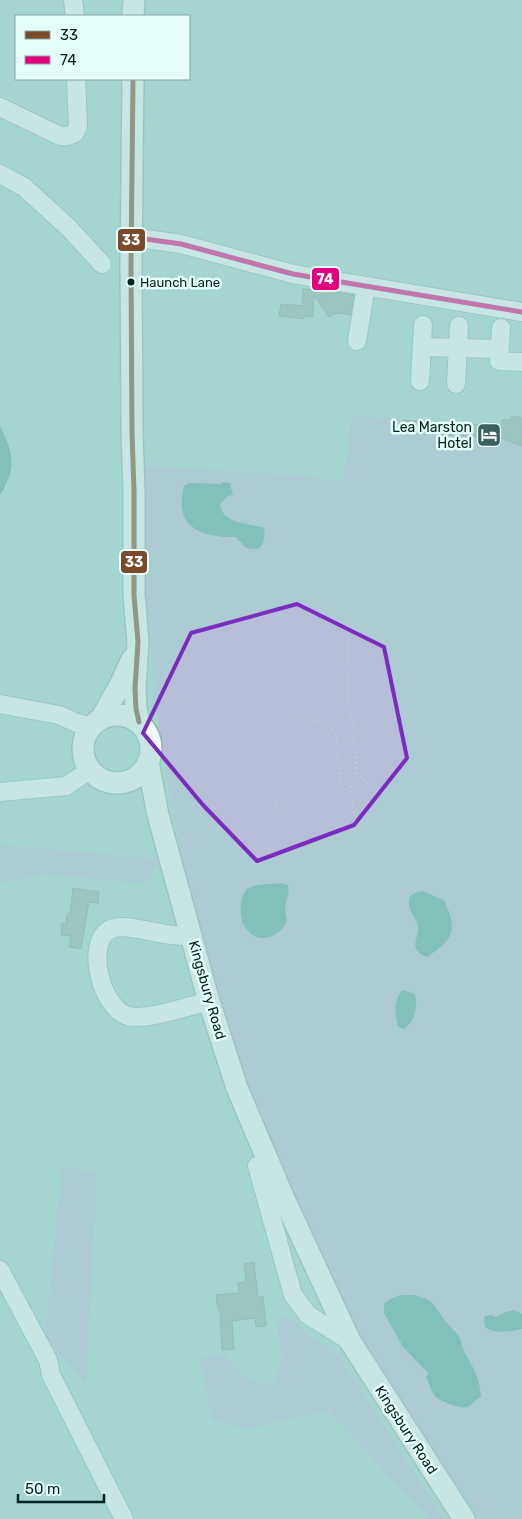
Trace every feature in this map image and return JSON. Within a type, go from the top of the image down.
[{"type":"main road","points":[[134,0],[134,15]]},
{"type":"main road","name":"Kingsbury Road","points":[[133,80],[131,237],[134,595],[138,642],[135,688],[139,722],[147,732],[151,744],[151,756],[148,762],[158,815],[208,998],[262,1164],[285,1201],[350,1341],[464,1519]]},
{"type":"main road","name":"Kingsbury Road","points":[[138,642],[121,684],[86,737],[83,748],[85,760],[90,770],[100,778],[140,796],[158,815]]},
{"type":"main road","points":[[96,723],[114,715],[127,716],[139,722]]},
{"type":"main road","points":[[112,783],[125,782],[137,777],[146,768],[148,762]]},
{"type":"street","points":[[73,0],[75,15]]},
{"type":"street","points":[[0,108],[60,136],[68,136],[74,133],[78,126],[76,80]]},
{"type":"street","points":[[0,174],[24,187],[69,228],[102,264]]},
{"type":"street","points":[[131,237],[180,244],[293,274],[522,312]]},
{"type":"street","points":[[357,341],[366,286]]},
{"type":"street","points":[[420,381],[423,325]]},
{"type":"street","points":[[456,384],[459,326]]},
{"type":"street","points":[[501,328],[498,361],[522,362]]},
{"type":"street","points":[[422,347],[499,349]]},
{"type":"street","points":[[0,704],[59,715],[77,723],[96,723]]},
{"type":"street","points":[[0,792],[66,786],[90,770]]},
{"type":"street","points":[[190,935],[113,928],[104,933],[98,948],[97,970],[111,1004],[122,1014],[136,1017],[157,1014],[194,1005],[208,998]]},
{"type":"street","name":"Kingsbury Road","points":[[262,1164],[293,1295],[307,1313],[350,1341]]},
{"type":"street","points":[[0,1270],[48,1360],[51,1375],[124,1519]]},
{"type":"street","points":[[0,1289],[42,1367],[51,1375]]},
{"type":"path","points":[[0,340],[70,470],[83,483],[100,489],[134,491]]},
{"type":"path","points":[[371,464],[350,509],[344,532],[349,706],[357,773],[351,790],[354,813],[368,828],[400,834],[415,827],[431,825],[449,836],[512,831],[522,824]]},
{"type":"path","points":[[200,576],[190,545],[198,543],[215,546]]},
{"type":"path","points":[[301,713],[331,728],[336,735],[340,783],[342,788],[351,790]]},
{"type":"path","points":[[357,773],[365,783],[387,795],[449,802],[522,803]]},
{"type":"path","points":[[276,805],[286,810]]},
{"type":"path","points":[[403,970],[413,977],[426,981],[443,978],[444,994]]},
{"type":"path","points":[[289,1001],[282,1024],[285,1041],[305,1084],[320,1107]]},
{"type":"path","points":[[0,1149],[156,1176],[179,1178],[208,1176],[262,1164]]},
{"type":"path","points":[[285,1201],[314,1189],[342,1190],[522,1156]]},
{"type":"path","name":"Kingsbury Road","points":[[307,1313],[305,1325],[309,1345],[332,1392],[348,1415],[408,1478]]},
{"type":"highlighted area","points":[[297,604],[384,647],[407,758],[354,825],[257,861],[203,805],[143,733],[191,633]]},
{"type":"shaded area","points":[[352,416],[501,426],[502,420],[511,420],[511,417],[522,417],[522,1519],[480,1519],[378,1368],[344,1307],[243,1080],[194,923],[165,766],[155,701],[146,599],[143,466],[268,473],[343,481]]},
{"type":"shaded area","points":[[0,845],[159,859],[147,884],[45,874],[0,883]]},
{"type":"shaded area","points":[[62,1166],[97,1174],[86,1383],[45,1338]]},
{"type":"shaded area","points":[[279,1317],[295,1320],[310,1336],[336,1353],[445,1519],[429,1519],[328,1410],[247,1429],[212,1420],[200,1359],[225,1354],[235,1367],[254,1383],[274,1383],[282,1359],[278,1334]]},
{"type":"water","points":[[0,426],[11,453],[12,461],[9,476],[0,495]]},
{"type":"water","points":[[223,482],[230,483],[233,495],[228,496],[220,504],[225,515],[237,522],[264,528],[264,540],[258,549],[246,548],[236,537],[223,537],[201,532],[186,520],[182,500],[184,486],[189,483],[222,484]]},
{"type":"water","points":[[281,883],[288,885],[285,909],[287,922],[280,931],[272,936],[264,938],[256,936],[249,932],[244,925],[241,915],[241,903],[244,894],[247,889],[255,886]]},
{"type":"water","points":[[422,891],[444,900],[450,914],[452,926],[446,941],[427,957],[420,954],[415,946],[418,928],[409,904],[410,896]]},
{"type":"water","points":[[403,990],[415,994],[416,1004],[413,1018],[404,1029],[398,1027],[396,1012],[396,1002]]},
{"type":"water","points":[[413,1295],[431,1302],[459,1337],[476,1374],[481,1397],[468,1407],[465,1408],[451,1404],[435,1396],[426,1377],[428,1373],[403,1347],[384,1313],[384,1304],[394,1297]]},
{"type":"water","points":[[514,1310],[522,1314],[522,1329],[498,1332],[485,1327],[485,1316],[491,1315],[496,1317]]},
{"type":"building","points":[[303,289],[354,295],[351,315],[336,313],[329,317],[314,295],[313,317],[304,316],[304,319],[279,316],[281,304],[302,306]]},
{"type":"building","name":"Lea Marston Hotel","points":[[511,417],[522,417],[522,446],[501,438],[403,433],[403,420],[501,426],[502,420],[511,420]]},
{"type":"building","points":[[73,888],[99,892],[98,903],[89,902],[81,949],[69,947],[71,936],[61,935],[62,923],[66,924],[67,914],[70,913]]},
{"type":"building","points":[[254,1262],[258,1297],[263,1296],[266,1326],[256,1327],[255,1318],[232,1321],[234,1349],[222,1350],[220,1310],[218,1310],[216,1295],[239,1293],[238,1283],[246,1282],[244,1264]]},
{"type":"transit line","name":"33","points":[[133,80],[132,432],[134,595],[138,642],[135,688],[139,722]]},
{"type":"transit line","name":"74","points":[[131,237],[181,244],[293,274],[522,312]]},
{"type":"place","name":"Haunch Lane","points":[[131,282]]},
{"type":"place","name":"Lea Marston Hotel","points":[[489,435]]}]
